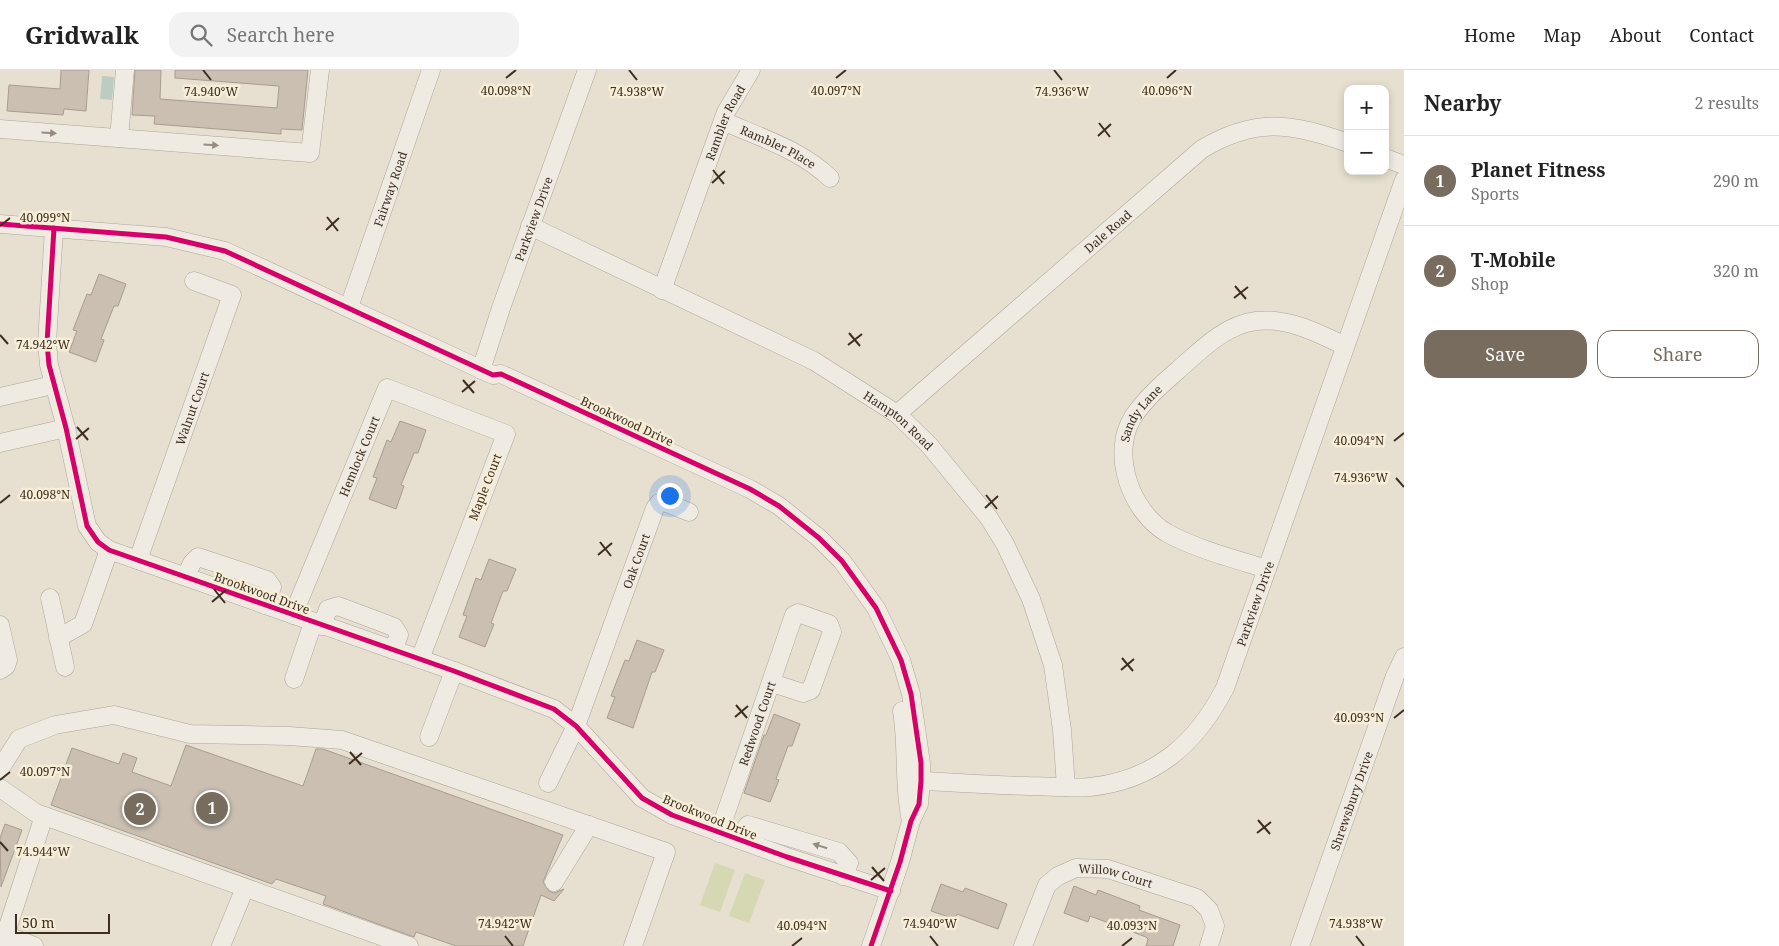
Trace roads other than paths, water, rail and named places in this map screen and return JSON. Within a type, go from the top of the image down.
[{"type":"street","points":[[119,138],[125,70]]},
{"type":"street","points":[[0,129],[310,153],[320,70]]},
{"type":"street","name":"Fairway Road","points":[[349,307],[431,70]]},
{"type":"street","name":"Parkview Drive","points":[[487,372],[530,226],[587,70]]},
{"type":"street","name":"Rambler Road","points":[[662,290],[723,121],[733,98],[751,70]]},
{"type":"street","name":"Rambler Place","points":[[723,121],[786,148],[810,162],[830,178]]},
{"type":"street","name":"Dale Road","points":[[897,414],[1184,163],[1210,144],[1231,134],[1266,125],[1305,129],[1344,142]]},
{"type":"street","points":[[1389,159],[1404,165]]},
{"type":"street","name":"Parkview Drive","points":[[914,781],[1090,787],[1138,775],[1171,757],[1201,729],[1225,688],[1404,180]]},
{"type":"street","name":"Brookwood Drive","points":[[0,224],[150,235],[198,243],[260,266],[487,372],[501,374],[750,489],[780,506],[819,538],[862,586],[884,624],[901,660],[916,718],[914,781],[919,804],[911,820],[871,946]]},
{"type":"street","name":"Hampton Road","points":[[530,226],[814,361],[897,414],[929,445],[971,494],[1000,537],[1020,574],[1053,665],[1062,730],[1066,787]]},
{"type":"street","name":"Brookwood Drive","points":[[54,228],[47,343],[53,385],[66,428],[87,526],[98,542],[109,550],[454,671],[554,709],[576,726],[642,798],[672,815],[719,833],[890,891]]},
{"type":"street","name":"Walnut Court","points":[[138,560],[232,295],[194,281]]},
{"type":"street","name":"Sandy Lane","points":[[1267,569],[1166,532],[1148,515],[1131,491],[1126,474],[1125,442],[1128,429],[1142,404],[1158,388],[1219,336],[1234,327],[1251,322],[1271,320],[1311,330],[1346,346]]},
{"type":"street","points":[[0,397],[53,385]]},
{"type":"street","name":"Hemlock Court","points":[[293,615],[333,524],[387,388]]},
{"type":"street","name":"Maple Court","points":[[387,388],[506,434],[420,660]]},
{"type":"street","points":[[0,443],[66,428]]},
{"type":"street","name":"Oak Court","points":[[576,726],[655,508],[659,503],[664,502],[689,512]]},
{"type":"street","points":[[58,638],[83,624],[109,550]]},
{"type":"street","points":[[186,576],[194,559],[202,557],[267,580],[272,587],[265,605]]},
{"type":"street","points":[[50,598],[65,668]]},
{"type":"street","points":[[294,679],[318,624],[328,609],[338,606],[394,627],[399,635],[393,650]]},
{"type":"street","name":"Redwood Court","points":[[719,833],[795,613],[829,624],[832,632],[808,692],[803,693],[772,683]]},
{"type":"street","points":[[0,625],[8,660],[6,666],[0,670]]},
{"type":"street","name":"Shrewsbury Drive","points":[[1300,946],[1394,676],[1404,657]]},
{"type":"street","points":[[429,737],[454,671]]},
{"type":"street","points":[[0,769],[19,740],[55,726],[114,715],[190,734],[290,736],[342,740],[666,852],[633,946]]},
{"type":"street","points":[[548,784],[576,726]]},
{"type":"street","points":[[0,788],[36,813],[408,946]]},
{"type":"street","points":[[34,946],[2,941],[6,908],[44,816]]},
{"type":"street","points":[[554,882],[589,825]]},
{"type":"street","name":"Willow Court","points":[[1023,946],[1048,885],[1076,868],[1108,869],[1197,898],[1209,910],[1216,926],[1209,946]]},
{"type":"street","points":[[221,946],[245,888]]},
{"type":"place","name":"Planet Fitness","points":[[212,808]]},
{"type":"place","name":"T-Mobile","points":[[140,809]]}]
